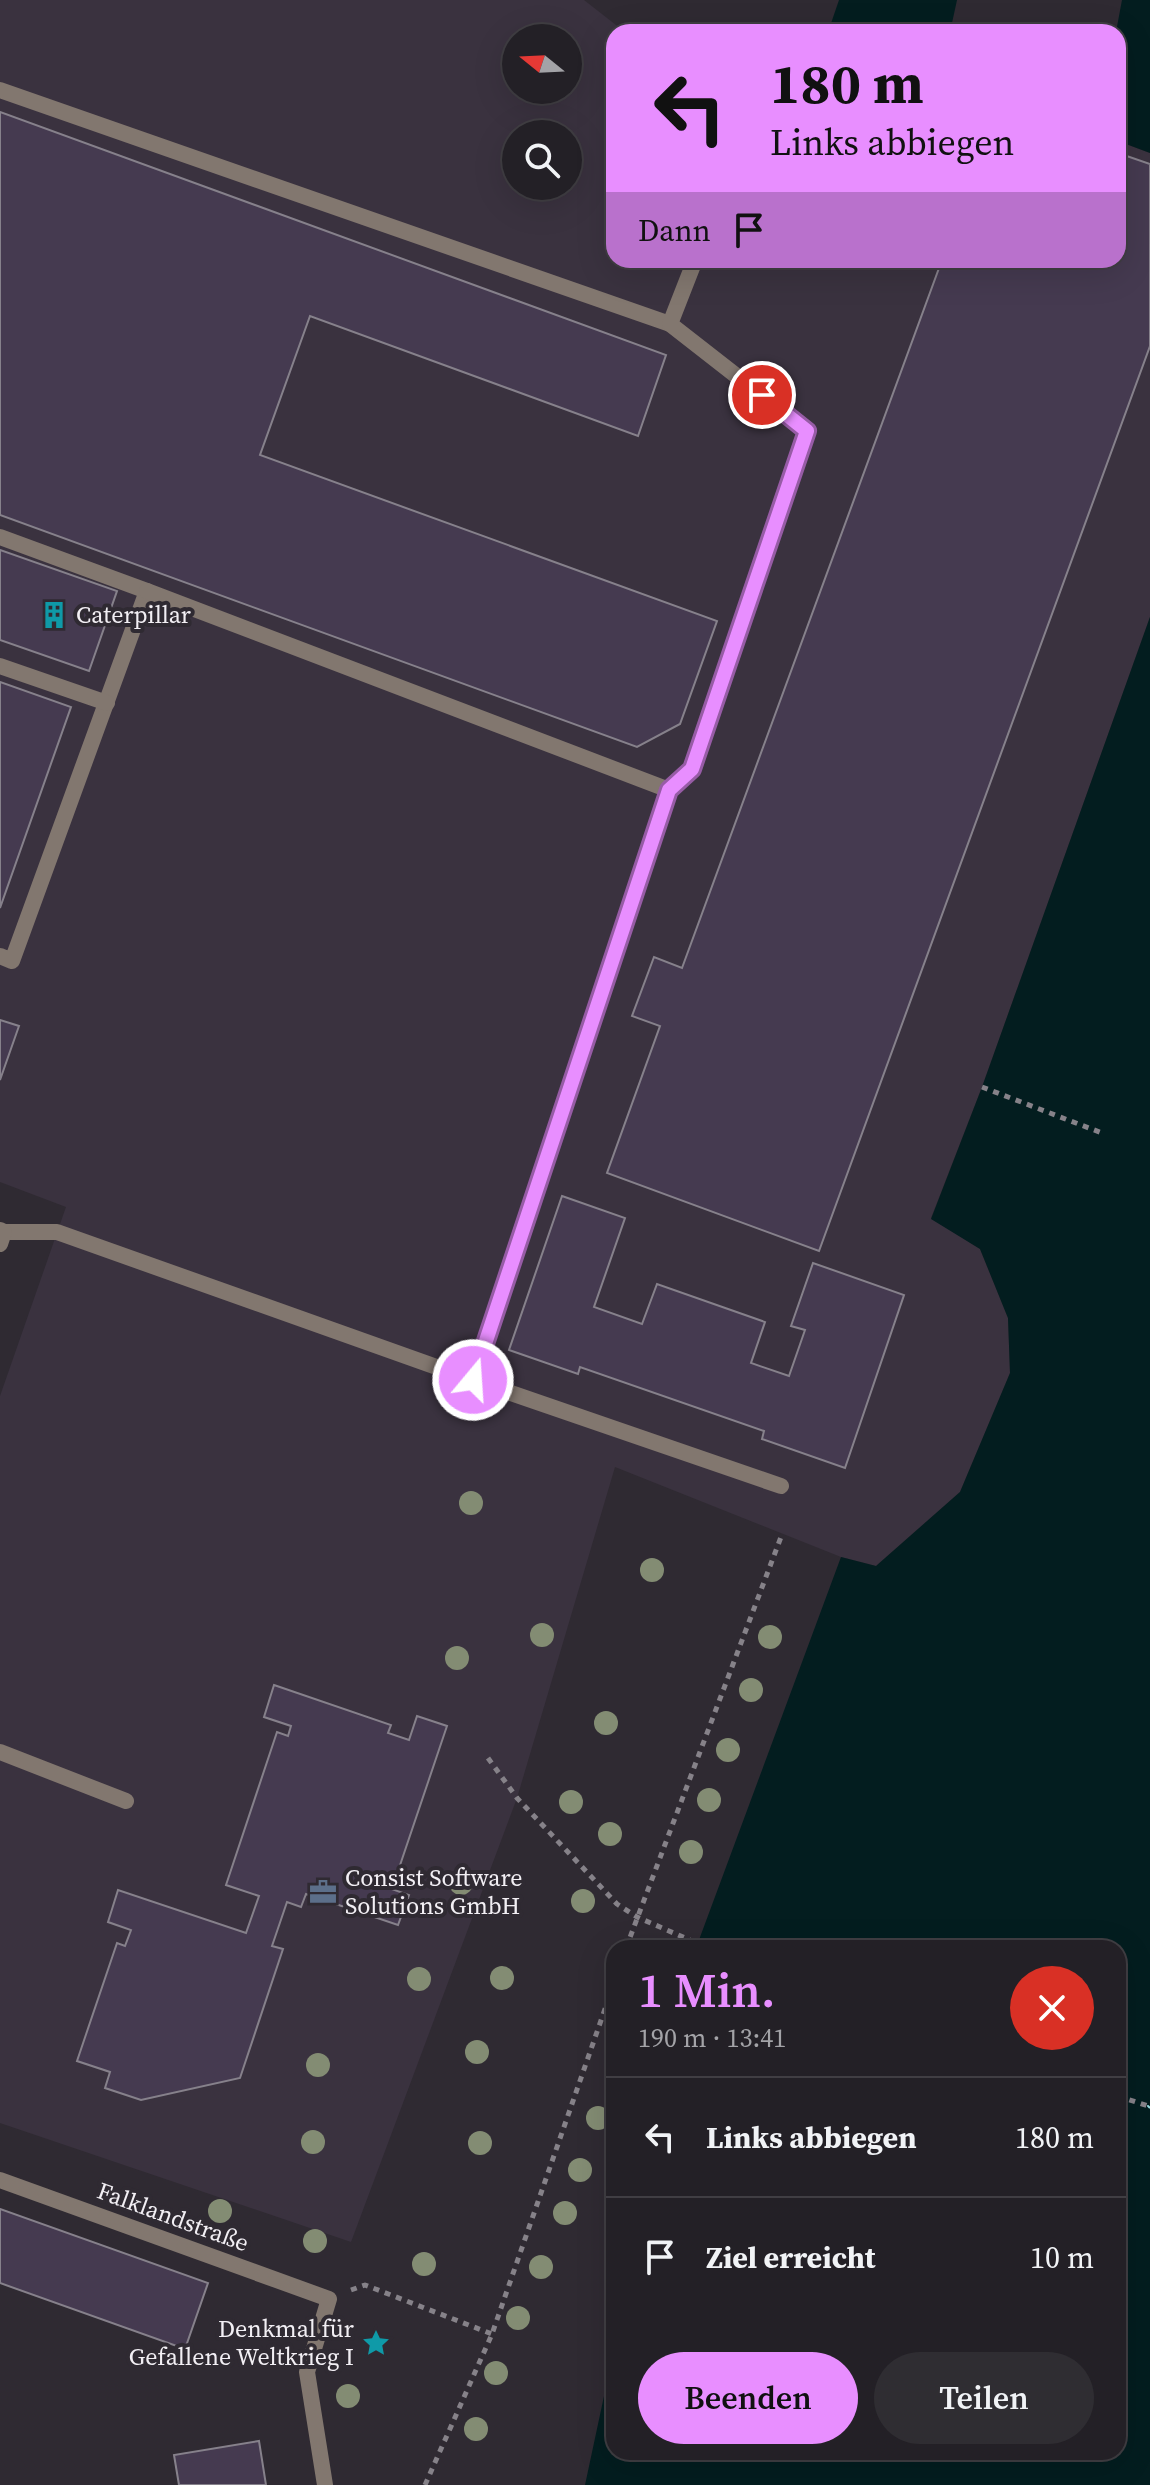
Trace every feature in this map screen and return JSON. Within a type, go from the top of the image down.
[{"type":"street","points":[[0,90],[670,324],[807,431],[692,769],[669,790],[473,1380]]},
{"type":"street","points":[[670,324],[692,268]]},
{"type":"street","points":[[0,537],[669,790]]},
{"type":"street","points":[[0,956],[12,961],[147,591]]},
{"type":"street","points":[[0,666],[107,703]]},
{"type":"street","points":[[1,1235],[57,1232],[781,1486]]},
{"type":"street","points":[[0,1752],[126,1801]]},
{"type":"street","name":"Falklandstraße","points":[[0,2180],[329,2299]]},
{"type":"street","points":[[325,2485],[307,2372],[329,2299]]},
{"type":"path","points":[[982,1087],[1102,1133]]},
{"type":"path","points":[[629,1940],[781,1537]]},
{"type":"path","points":[[488,1758],[527,1809],[617,1904],[637,1917],[690,1940]]},
{"type":"path","points":[[425,2485],[492,2334],[606,2006]]},
{"type":"path","points":[[1126,2099],[1148,2106]]},
{"type":"path","points":[[329,2299],[365,2285],[492,2334]]},
{"type":"shaded area","points":[[0,0],[584,0],[615,24],[606,24],[606,268],[1126,268],[1126,144],[1150,153],[1150,617],[982,1087],[931,1218],[980,1249],[1008,1318],[1010,1373],[960,1492],[876,1566],[841,1557],[615,1467],[517,1798],[351,2242],[0,2123],[0,1396],[66,1207],[0,1182]]},
{"type":"shaded area","points":[[839,0],[957,0],[952,24],[831,24]]},
{"type":"shaded area","points":[[1122,0],[1150,0],[1150,153],[1126,144],[1126,24],[1118,24]]},
{"type":"shaded area","points":[[1150,617],[1150,2485],[585,2485],[606,2387],[606,2460],[1126,2460],[1126,1940],[699,1940],[841,1557],[876,1566],[960,1492],[1010,1373],[1008,1318],[980,1249],[931,1219],[982,1087]]},
{"type":"building","points":[[0,112],[666,355],[638,436],[310,316],[260,455],[717,621],[680,724],[637,747],[0,515]]},
{"type":"building","points":[[1126,156],[1150,164],[1150,346],[819,1251],[607,1173],[660,1026],[632,1016],[654,957],[682,968],[939,268],[1126,268]]},
{"type":"building","name":"Caterpillar","points":[[0,550],[117,591],[89,671],[0,640]]},
{"type":"building","points":[[0,682],[71,707],[0,908]]},
{"type":"building","points":[[0,1020],[19,1026],[0,1080]]},
{"type":"building","points":[[562,1196],[625,1218],[594,1307],[642,1324],[657,1284],[765,1322],[751,1363],[789,1376],[805,1330],[791,1326],[813,1263],[904,1295],[845,1468],[762,1439],[764,1431],[580,1367],[578,1374],[509,1350]]},
{"type":"building","name":"Consist Software Solutions GmbH","points":[[274,1685],[391,1725],[388,1733],[409,1740],[417,1716],[447,1726],[396,1877],[385,1873],[380,1885],[409,1895],[398,1925],[306,1894],[301,1907],[287,1902],[272,1946],[283,1949],[240,2078],[141,2100],[105,2088],[110,2072],[77,2061],[117,1943],[125,1946],[131,1930],[108,1922],[118,1890],[246,1933],[259,1896],[226,1885],[277,1732],[288,1736],[291,1726],[264,1717]]},
{"type":"building","points":[[0,2209],[208,2283],[185,2349],[0,2283]]},
{"type":"building","points":[[259,2441],[266,2485],[179,2485],[174,2455]]},
{"type":"ferry route","points":[[1150,2108],[1148,2106],[1150,2108]]},
{"type":"place","name":"Caterpillar","points":[[54,615]]},
{"type":"place","name":"Consist Software Solutions GmbH","points":[[323,1892]]},
{"type":"place","name":"Denkmal für Gefallene Weltkrieg I","points":[[376,2343]]},
{"type":"route","points":[[473,1380],[669,790],[692,769],[807,431],[762,395]]}]
